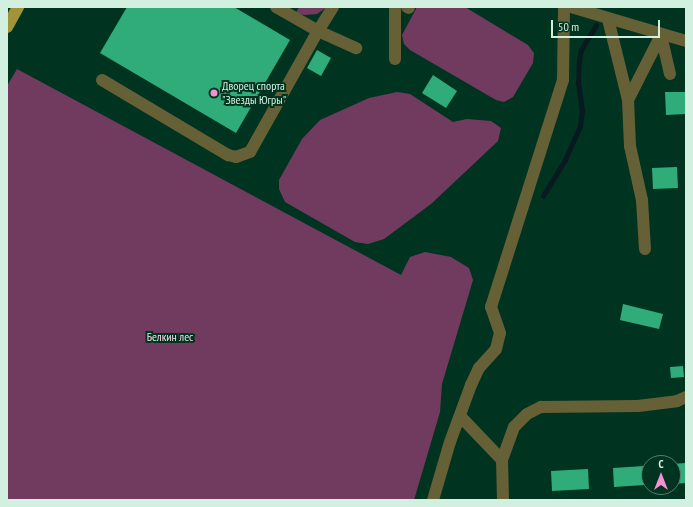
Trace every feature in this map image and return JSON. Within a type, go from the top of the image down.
[{"type":"main road","points":[[7,27],[18,7]]},
{"type":"street","points":[[276,7],[318,31],[356,48]]},
{"type":"street","points":[[102,80],[228,155],[243,156],[250,152],[333,7]]},
{"type":"street","points":[[394,7],[394,59]]},
{"type":"street","points":[[433,500],[450,442],[479,368],[496,349],[500,333],[491,307],[563,80],[564,7]]},
{"type":"street","points":[[571,7],[661,35],[686,41]]},
{"type":"street","points":[[608,19],[628,100],[630,146],[642,200],[645,249]]},
{"type":"street","points":[[661,35],[670,74]]},
{"type":"street","points":[[628,100],[649,62],[661,35]]},
{"type":"street","points":[[503,500],[502,460],[514,426],[527,414],[541,407],[638,406],[677,401],[686,397]]},
{"type":"street","points":[[461,417],[502,460]]},
{"type":"green space","points":[[299,7],[327,7],[317,14],[304,15],[296,13]]},
{"type":"green space","points":[[417,7],[465,7],[528,45],[534,53],[533,63],[513,97],[504,102],[496,100],[410,50],[404,44],[402,35]]},
{"type":"green space","name":"Белкин лес","points":[[17,69],[401,275],[410,257],[425,252],[451,257],[469,268],[473,280],[442,384],[440,412],[414,500],[7,500],[7,86]]},
{"type":"green space","points":[[397,92],[410,94],[453,122],[467,119],[491,121],[501,128],[498,141],[431,204],[384,239],[368,244],[355,242],[285,202],[279,189],[279,180],[302,139],[320,120],[369,98]]},
{"type":"building","name":"Дворец спорта \"Звезды Югры\"","points":[[127,7],[234,7],[290,40],[236,133],[100,53]]},
{"type":"building","points":[[317,50],[331,58],[321,76],[307,68]]},
{"type":"building","points":[[433,75],[457,91],[446,108],[422,93]]},
{"type":"building","points":[[665,92],[686,92],[686,114],[666,115]]},
{"type":"building","points":[[677,167],[678,188],[653,189],[652,168]]},
{"type":"building","points":[[623,304],[663,314],[659,329],[620,320]]},
{"type":"building","points":[[683,366],[684,377],[671,378],[670,367]]},
{"type":"building","points":[[681,463],[685,463],[686,483],[681,483]]},
{"type":"building","points":[[641,466],[641,485],[614,487],[613,468]]},
{"type":"building","points":[[588,469],[589,489],[552,491],[551,471]]},
{"type":"waterway","points":[[543,196],[565,160],[580,126],[582,111],[578,84],[579,61],[581,50],[596,25]]},
{"type":"place","name":"Дворец спорта \"Звезды Югры\"","points":[[214,93]]}]
